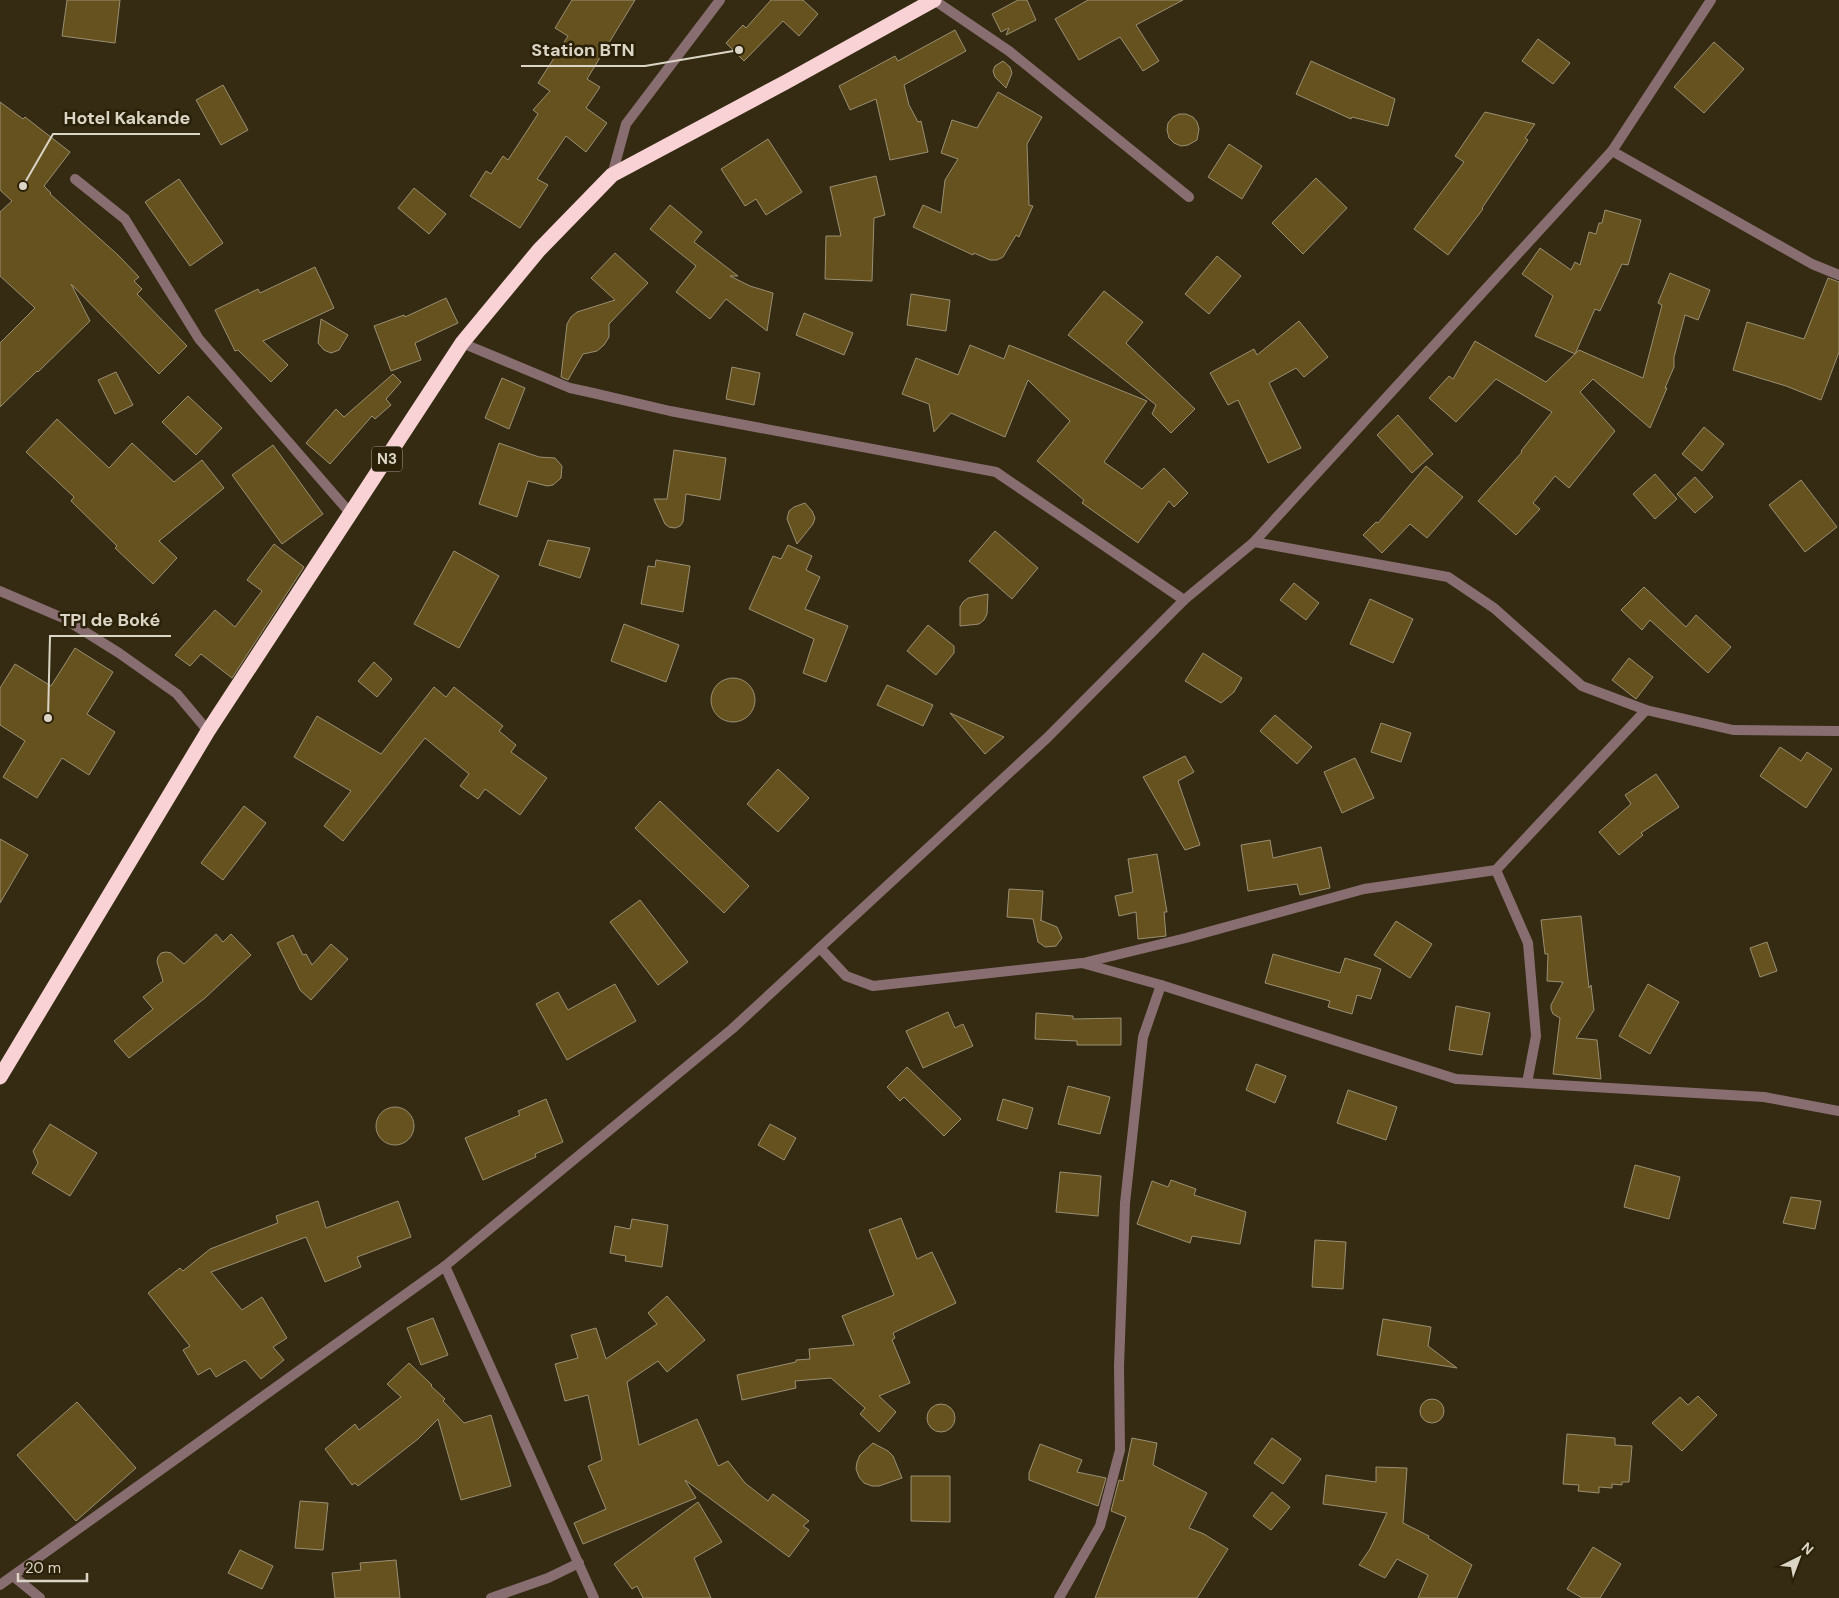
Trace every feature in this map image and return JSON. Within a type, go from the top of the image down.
[{"type":"highway","name":"N3","points":[[0,1077],[208,732],[462,343],[539,250],[612,175],[934,0]]},
{"type":"street","points":[[612,175],[626,124],[720,0]]},
{"type":"street","points":[[934,0],[1010,51],[1189,197]]},
{"type":"street","points":[[0,1585],[445,1266],[732,1029],[1047,738],[1184,600],[1254,542],[1612,151],[1711,0]]},
{"type":"street","points":[[1612,151],[1812,264],[1839,275]]},
{"type":"street","points":[[75,178],[125,219],[199,339],[351,514]]},
{"type":"street","points":[[462,343],[570,388],[593,394],[670,411],[996,472],[1184,600]]},
{"type":"street","points":[[1254,542],[1448,577],[1494,608],[1582,686],[1646,710],[1733,730],[1839,731]]},
{"type":"street","points":[[0,592],[63,618],[120,653],[177,694],[208,732]]},
{"type":"street","points":[[820,948],[846,976],[873,986],[1082,963],[1186,938],[1364,890],[1496,870],[1646,710]]},
{"type":"street","points":[[1496,870],[1528,943],[1536,1036],[1527,1083]]},
{"type":"street","points":[[1082,963],[1161,985],[1456,1079],[1764,1097],[1839,1110]]},
{"type":"street","points":[[1059,1598],[1100,1526],[1120,1450],[1119,1366],[1125,1202],[1143,1037],[1161,985]]},
{"type":"street","points":[[445,1266],[594,1598]]},
{"type":"street","points":[[491,1598],[548,1578],[579,1563]]},
{"type":"street","points":[[13,1576],[40,1598]]},
{"type":"building","points":[[67,0],[120,0],[115,43],[62,36]]},
{"type":"building","points":[[572,0],[635,0],[587,79],[600,87],[586,108],[607,123],[586,152],[566,136],[537,179],[548,185],[520,228],[470,196],[486,171],[491,174],[503,156],[508,160],[538,114],[533,110],[550,91],[538,83],[568,36],[555,28]]},
{"type":"building","points":[[771,0],[803,0],[818,14],[799,36],[783,21],[744,61],[726,43],[743,25],[746,28]]},
{"type":"building","points":[[1018,0],[1027,0],[1036,20],[1006,35],[1009,28],[1001,32],[992,14]]},
{"type":"building","points":[[1088,0],[1183,0],[1136,25],[1159,61],[1143,71],[1120,37],[1079,60],[1055,19]]},
{"type":"building","points":[[955,30],[966,51],[904,85],[909,105],[918,122],[921,121],[928,152],[890,160],[876,99],[850,110],[839,86],[895,56],[898,61]]},
{"type":"building","points":[[1538,39],[1570,63],[1553,84],[1522,61]]},
{"type":"building","points":[[1714,42],[1744,69],[1704,113],[1674,87]]},
{"type":"building","points":[[1003,61],[1010,67],[1012,73],[1006,88],[995,77],[993,71],[995,66]]},
{"type":"building","points":[[1311,61],[1395,99],[1388,126],[1352,117],[1351,119],[1296,94]]},
{"type":"building","points":[[223,85],[248,130],[221,145],[196,100]]},
{"type":"building","points":[[998,92],[1042,117],[1027,144],[1029,205],[1033,206],[1019,237],[1016,235],[1003,257],[997,260],[990,260],[974,253],[973,255],[913,227],[923,205],[941,213],[945,180],[958,159],[941,153],[952,120],[977,128]]},
{"type":"building","points":[[0,102],[23,119],[25,117],[70,152],[44,186],[50,194],[118,255],[139,277],[134,281],[142,289],[137,294],[187,346],[159,374],[71,284],[90,321],[0,407],[0,343],[35,308],[0,276],[0,212],[12,201],[0,190]]},
{"type":"building","points":[[1485,112],[1535,124],[1525,138],[1528,140],[1483,209],[1448,255],[1414,229],[1464,162],[1455,156]]},
{"type":"building","points":[[1179,114],[1193,117],[1197,122],[1199,129],[1197,140],[1188,145],[1181,146],[1169,138],[1168,123]]},
{"type":"building","points":[[768,139],[802,192],[766,215],[756,199],[745,206],[721,169]]},
{"type":"building","points":[[1229,144],[1262,166],[1242,199],[1208,177]]},
{"type":"building","points":[[876,176],[885,215],[874,218],[872,281],[825,279],[826,236],[841,236],[830,187]]},
{"type":"building","points":[[1316,178],[1347,208],[1303,254],[1272,223]]},
{"type":"building","points":[[179,179],[223,243],[190,266],[145,202]]},
{"type":"building","points":[[414,188],[446,214],[429,234],[398,208]]},
{"type":"building","points":[[670,205],[702,232],[694,242],[738,276],[730,276],[750,286],[773,293],[767,331],[726,299],[710,319],[676,292],[696,266],[650,229]]},
{"type":"building","points":[[1605,210],[1641,220],[1628,265],[1622,264],[1600,311],[1595,309],[1575,354],[1535,336],[1553,296],[1522,274],[1540,248],[1571,270],[1575,262],[1580,265],[1589,232],[1596,234],[1599,223],[1602,223]]},
{"type":"building","points":[[615,253],[648,283],[609,324],[609,337],[604,345],[597,351],[583,354],[568,380],[561,377],[567,324],[577,312],[615,300],[591,278]]},
{"type":"building","points":[[1217,256],[1241,276],[1209,314],[1185,294]]},
{"type":"building","points":[[315,267],[334,308],[263,341],[288,365],[271,382],[238,350],[235,351],[215,310],[258,289],[260,293]]},
{"type":"building","points":[[1670,273],[1710,290],[1698,320],[1685,315],[1674,357],[1674,367],[1650,428],[1593,379],[1580,392],[1615,431],[1569,488],[1555,476],[1533,503],[1540,509],[1516,535],[1478,501],[1522,452],[1552,412],[1496,379],[1456,422],[1429,398],[1449,376],[1453,379],[1475,341],[1546,382],[1579,350],[1643,378],[1662,305],[1658,303]]},
{"type":"building","points":[[1828,278],[1839,282],[1839,352],[1821,400],[1786,386],[1733,370],[1747,322],[1804,339]]},
{"type":"building","points":[[1104,291],[1143,322],[1126,343],[1195,409],[1171,433],[1152,414],[1156,405],[1068,335]]},
{"type":"building","points":[[911,294],[950,300],[946,331],[907,325]]},
{"type":"building","points":[[446,298],[458,323],[415,343],[421,360],[391,371],[374,326],[404,315],[405,317]]},
{"type":"building","points":[[804,313],[853,333],[844,355],[796,335]]},
{"type":"building","points":[[321,319],[348,335],[339,350],[331,353],[324,350],[318,343]]},
{"type":"building","points":[[1299,321],[1328,357],[1304,377],[1296,368],[1269,383],[1301,448],[1268,463],[1238,400],[1228,405],[1210,373],[1254,349],[1257,355]]},
{"type":"building","points":[[970,345],[1004,359],[1009,345],[1147,401],[1104,462],[1142,489],[1164,468],[1188,493],[1174,507],[1169,501],[1138,543],[1082,503],[1084,500],[1037,461],[1070,421],[1028,380],[1005,437],[951,413],[934,432],[929,404],[902,394],[916,358],[958,375]]},
{"type":"building","points":[[732,367],[760,373],[754,405],[726,399]]},
{"type":"building","points":[[116,372],[133,405],[115,414],[98,380]]},
{"type":"building","points":[[393,374],[401,382],[386,399],[391,405],[375,419],[372,416],[330,464],[306,443],[336,409],[344,417]]},
{"type":"building","points":[[502,378],[525,388],[509,429],[485,418]]},
{"type":"building","points":[[188,396],[222,428],[196,455],[162,422]]},
{"type":"building","points":[[1398,415],[1433,454],[1412,473],[1377,435]]},
{"type":"building","points":[[57,419],[109,468],[132,443],[174,482],[202,460],[224,488],[159,541],[177,558],[153,584],[115,548],[117,546],[71,501],[74,497],[26,452]]},
{"type":"building","points":[[1704,427],[1724,444],[1702,471],[1682,454]]},
{"type":"building","points":[[499,443],[539,457],[555,458],[562,466],[561,478],[553,485],[547,486],[528,481],[517,517],[479,504]]},
{"type":"building","points":[[273,445],[323,514],[282,544],[232,475]]},
{"type":"building","points":[[674,450],[726,458],[720,500],[686,494],[683,522],[675,528],[665,524],[654,499],[667,499]]},
{"type":"building","points":[[1426,466],[1463,497],[1427,538],[1410,524],[1382,553],[1363,535],[1376,522],[1378,523]]},
{"type":"building","points":[[1655,474],[1677,499],[1655,519],[1633,494]]},
{"type":"building","points":[[1695,477],[1713,497],[1695,513],[1677,494]]},
{"type":"building","points":[[1801,480],[1837,527],[1805,552],[1769,505]]},
{"type":"building","points":[[805,503],[815,518],[813,524],[797,544],[787,519],[789,511]]},
{"type":"building","points":[[995,531],[1038,568],[1012,599],[969,561]]},
{"type":"building","points":[[548,540],[590,548],[580,578],[539,565]]},
{"type":"building","points":[[274,544],[304,567],[232,678],[201,654],[190,666],[175,655],[215,610],[235,627],[262,591],[247,580]]},
{"type":"building","points":[[788,545],[812,556],[806,570],[820,577],[805,609],[848,626],[826,682],[803,673],[814,639],[749,609],[773,556],[781,559]]},
{"type":"building","points":[[454,551],[499,576],[459,648],[414,624]]},
{"type":"building","points":[[656,560],[690,566],[683,612],[641,604],[648,566],[655,567]]},
{"type":"building","points":[[1294,583],[1319,603],[1306,620],[1280,600]]},
{"type":"building","points":[[1644,587],[1686,627],[1696,615],[1731,647],[1708,673],[1650,620],[1642,630],[1621,610]]},
{"type":"building","points":[[988,594],[987,614],[984,620],[979,624],[960,626],[960,607],[963,602],[968,598]]},
{"type":"building","points":[[1370,599],[1413,619],[1393,663],[1350,644]]},
{"type":"building","points":[[624,624],[679,645],[666,682],[611,661]]},
{"type":"building","points":[[928,625],[954,646],[954,653],[936,675],[907,651]]},
{"type":"building","points":[[75,648],[113,672],[87,714],[115,732],[89,775],[62,758],[37,798],[3,777],[25,741],[0,725],[0,688],[15,664],[51,686]]},
{"type":"building","points":[[1203,653],[1242,678],[1234,692],[1221,703],[1185,681]]},
{"type":"building","points":[[1629,658],[1653,677],[1636,699],[1612,680]]},
{"type":"building","points":[[374,662],[392,679],[377,697],[358,681]]},
{"type":"building","points":[[737,678],[749,684],[754,691],[754,709],[749,716],[742,721],[729,722],[721,719],[714,712],[711,696],[714,688],[721,681]]},
{"type":"building","points":[[887,685],[933,705],[923,726],[877,705]]},
{"type":"building","points":[[434,687],[446,697],[454,687],[503,726],[499,731],[516,745],[511,752],[547,778],[520,815],[485,789],[478,799],[460,786],[469,774],[425,738],[343,841],[324,826],[351,791],[294,757],[317,716],[381,754]]},
{"type":"building","points":[[950,713],[1004,737],[985,754]]},
{"type":"building","points":[[1275,715],[1312,747],[1297,764],[1260,731]]},
{"type":"building","points":[[1381,723],[1411,733],[1401,762],[1371,752]]},
{"type":"building","points":[[1780,747],[1801,761],[1807,752],[1832,769],[1806,808],[1760,776]]},
{"type":"building","points":[[1185,756],[1194,772],[1178,781],[1200,845],[1185,850],[1143,777]]},
{"type":"building","points":[[1355,758],[1374,798],[1342,813],[1324,772]]},
{"type":"building","points":[[778,769],[809,798],[778,832],[747,804]]},
{"type":"building","points":[[1656,774],[1679,807],[1641,833],[1643,835],[1619,855],[1599,832],[1631,804],[1625,795]]},
{"type":"building","points":[[660,801],[749,886],[724,913],[635,828]]},
{"type":"building","points":[[244,806],[266,823],[223,880],[201,863]]},
{"type":"building","points":[[0,839],[28,855],[0,903]]},
{"type":"building","points":[[1270,840],[1273,858],[1321,847],[1330,888],[1300,895],[1297,884],[1248,891],[1241,845]]},
{"type":"building","points":[[1157,854],[1167,912],[1164,912],[1166,936],[1138,939],[1136,912],[1119,916],[1115,896],[1133,892],[1128,859]]},
{"type":"building","points":[[1009,889],[1043,891],[1040,920],[1057,927],[1062,938],[1056,946],[1045,947],[1038,942],[1033,919],[1007,917]]},
{"type":"building","points":[[640,900],[688,962],[658,985],[610,922]]},
{"type":"building","points":[[1581,916],[1589,988],[1591,985],[1594,1010],[1576,1038],[1597,1040],[1601,1079],[1553,1074],[1560,1018],[1553,1014],[1551,1005],[1563,982],[1547,981],[1548,954],[1545,954],[1541,920]]},
{"type":"building","points":[[1396,921],[1432,944],[1410,978],[1374,955]]},
{"type":"building","points":[[216,934],[223,942],[231,934],[251,955],[205,998],[129,1058],[114,1041],[153,1009],[143,997],[163,981],[157,962],[158,957],[161,953],[171,953],[184,964]]},
{"type":"building","points":[[293,935],[303,955],[306,954],[312,965],[331,944],[348,959],[311,1000],[300,990],[277,943]]},
{"type":"building","points":[[1767,942],[1777,971],[1760,977],[1750,948]]},
{"type":"building","points":[[1273,954],[1340,973],[1345,958],[1381,969],[1371,999],[1357,995],[1352,1014],[1328,1007],[1330,1001],[1265,983]]},
{"type":"building","points":[[615,984],[636,1021],[567,1060],[536,1004],[558,992],[568,1010]]},
{"type":"building","points":[[1648,984],[1679,1002],[1650,1054],[1619,1036]]},
{"type":"building","points":[[1456,1006],[1490,1013],[1482,1055],[1449,1050]]},
{"type":"building","points":[[948,1012],[955,1028],[963,1024],[973,1046],[923,1068],[906,1031]]},
{"type":"building","points":[[1036,1013],[1073,1016],[1073,1019],[1121,1018],[1121,1045],[1077,1045],[1077,1041],[1035,1039]]},
{"type":"building","points":[[1256,1064],[1286,1076],[1275,1103],[1246,1090]]},
{"type":"building","points":[[907,1067],[961,1119],[944,1136],[904,1097],[900,1101],[887,1087]]},
{"type":"building","points":[[1068,1086],[1110,1097],[1100,1134],[1058,1124]]},
{"type":"building","points":[[1348,1090],[1397,1107],[1386,1140],[1337,1123]]},
{"type":"building","points":[[546,1099],[563,1142],[535,1154],[536,1157],[483,1180],[465,1138],[520,1115],[518,1111]]},
{"type":"building","points":[[1003,1099],[1033,1108],[1027,1129],[997,1120]]},
{"type":"building","points":[[395,1107],[408,1113],[414,1126],[408,1139],[395,1145],[382,1139],[376,1126],[382,1113]]},
{"type":"building","points":[[50,1124],[97,1153],[70,1196],[32,1173],[38,1163],[33,1151]]},
{"type":"building","points":[[770,1124],[796,1138],[784,1160],[758,1145]]},
{"type":"building","points":[[1635,1165],[1680,1177],[1669,1219],[1624,1207]]},
{"type":"building","points":[[1060,1172],[1101,1176],[1098,1216],[1056,1212]]},
{"type":"building","points":[[1171,1180],[1196,1189],[1194,1195],[1246,1212],[1240,1244],[1192,1236],[1190,1243],[1137,1224],[1152,1181],[1168,1187]]},
{"type":"building","points":[[1791,1197],[1821,1201],[1815,1229],[1783,1223]]},
{"type":"building","points":[[318,1201],[326,1228],[398,1201],[411,1237],[357,1257],[361,1267],[325,1282],[306,1237],[211,1272],[242,1310],[262,1297],[287,1338],[273,1347],[284,1360],[261,1379],[245,1360],[216,1377],[210,1368],[198,1375],[183,1350],[190,1346],[148,1293],[180,1268],[183,1271],[210,1249],[278,1223],[276,1216]]},
{"type":"building","points":[[901,1218],[917,1259],[932,1252],[956,1303],[893,1333],[895,1338],[892,1340],[910,1383],[879,1396],[896,1412],[879,1432],[860,1414],[865,1408],[831,1378],[795,1381],[796,1388],[742,1400],[737,1375],[796,1362],[796,1360],[810,1359],[809,1349],[854,1345],[842,1316],[894,1295],[869,1230]]},
{"type":"building","points":[[632,1219],[668,1225],[662,1267],[625,1261],[626,1256],[610,1253],[615,1226],[630,1229]]},
{"type":"building","points":[[1315,1240],[1346,1242],[1343,1289],[1312,1287]]},
{"type":"building","points":[[667,1296],[705,1340],[667,1372],[658,1361],[627,1382],[639,1445],[697,1419],[718,1466],[728,1461],[745,1483],[768,1501],[773,1494],[809,1521],[803,1526],[809,1530],[789,1557],[685,1480],[696,1498],[583,1544],[574,1523],[606,1509],[588,1466],[602,1460],[588,1395],[565,1401],[555,1364],[578,1358],[571,1335],[596,1328],[606,1359],[657,1324],[648,1313]]},
{"type":"building","points":[[433,1318],[448,1355],[421,1365],[407,1328]]},
{"type":"building","points":[[1383,1319],[1431,1327],[1428,1346],[1457,1368],[1377,1355]]},
{"type":"building","points":[[409,1363],[445,1399],[443,1401],[464,1423],[491,1415],[511,1486],[461,1500],[438,1419],[418,1439],[358,1486],[355,1483],[352,1485],[325,1449],[355,1424],[359,1430],[401,1397],[387,1384]]},
{"type":"building","points":[[1698,1396],[1717,1415],[1682,1451],[1652,1423],[1680,1397],[1688,1405]]},
{"type":"building","points":[[1432,1399],[1440,1403],[1444,1411],[1440,1419],[1432,1423],[1424,1419],[1420,1411],[1424,1403]]},
{"type":"building","points":[[77,1402],[136,1468],[76,1521],[17,1455]]},
{"type":"building","points":[[941,1404],[951,1408],[955,1418],[951,1428],[941,1432],[931,1428],[927,1418],[931,1408]]},
{"type":"building","points":[[1567,1434],[1615,1438],[1615,1445],[1632,1446],[1629,1482],[1622,1482],[1622,1485],[1612,1484],[1612,1488],[1599,1487],[1599,1493],[1578,1491],[1579,1485],[1563,1484]]},
{"type":"building","points":[[1132,1438],[1157,1443],[1153,1465],[1207,1493],[1189,1528],[1204,1534],[1228,1549],[1197,1598],[1095,1598],[1126,1517],[1111,1511],[1119,1480],[1123,1481]]},
{"type":"building","points":[[1272,1438],[1301,1459],[1283,1484],[1254,1463]]},
{"type":"building","points":[[873,1443],[893,1456],[902,1478],[879,1486],[872,1486],[864,1483],[859,1477],[856,1469],[857,1462],[860,1455]]},
{"type":"building","points":[[1040,1444],[1082,1460],[1077,1472],[1106,1478],[1098,1506],[1029,1480],[1029,1473]]},
{"type":"building","points":[[1376,1467],[1407,1468],[1403,1523],[1429,1536],[1428,1538],[1472,1565],[1457,1598],[1418,1598],[1428,1575],[1397,1559],[1385,1578],[1359,1565],[1370,1549],[1387,1513],[1323,1504],[1326,1475],[1376,1482]]},
{"type":"building","points":[[911,1476],[950,1476],[950,1522],[911,1521]]},
{"type":"building","points":[[1272,1492],[1290,1507],[1271,1530],[1253,1516]]},
{"type":"building","points":[[300,1501],[328,1503],[323,1550],[295,1548]]},
{"type":"building","points":[[698,1502],[722,1542],[694,1558],[711,1598],[643,1598],[637,1586],[632,1589],[614,1564]]},
{"type":"building","points":[[1593,1547],[1621,1564],[1600,1598],[1582,1598],[1567,1589]]},
{"type":"building","points":[[240,1550],[273,1566],[262,1589],[228,1573]]},
{"type":"building","points":[[396,1560],[400,1598],[335,1598],[332,1573],[361,1570],[360,1563]]},
{"type":"place","name":"Station BTN","points":[[739,50]]},
{"type":"place","name":"Hotel Kakande","points":[[23,186]]},
{"type":"place","name":"TPI de Boké","points":[[48,718]]}]
